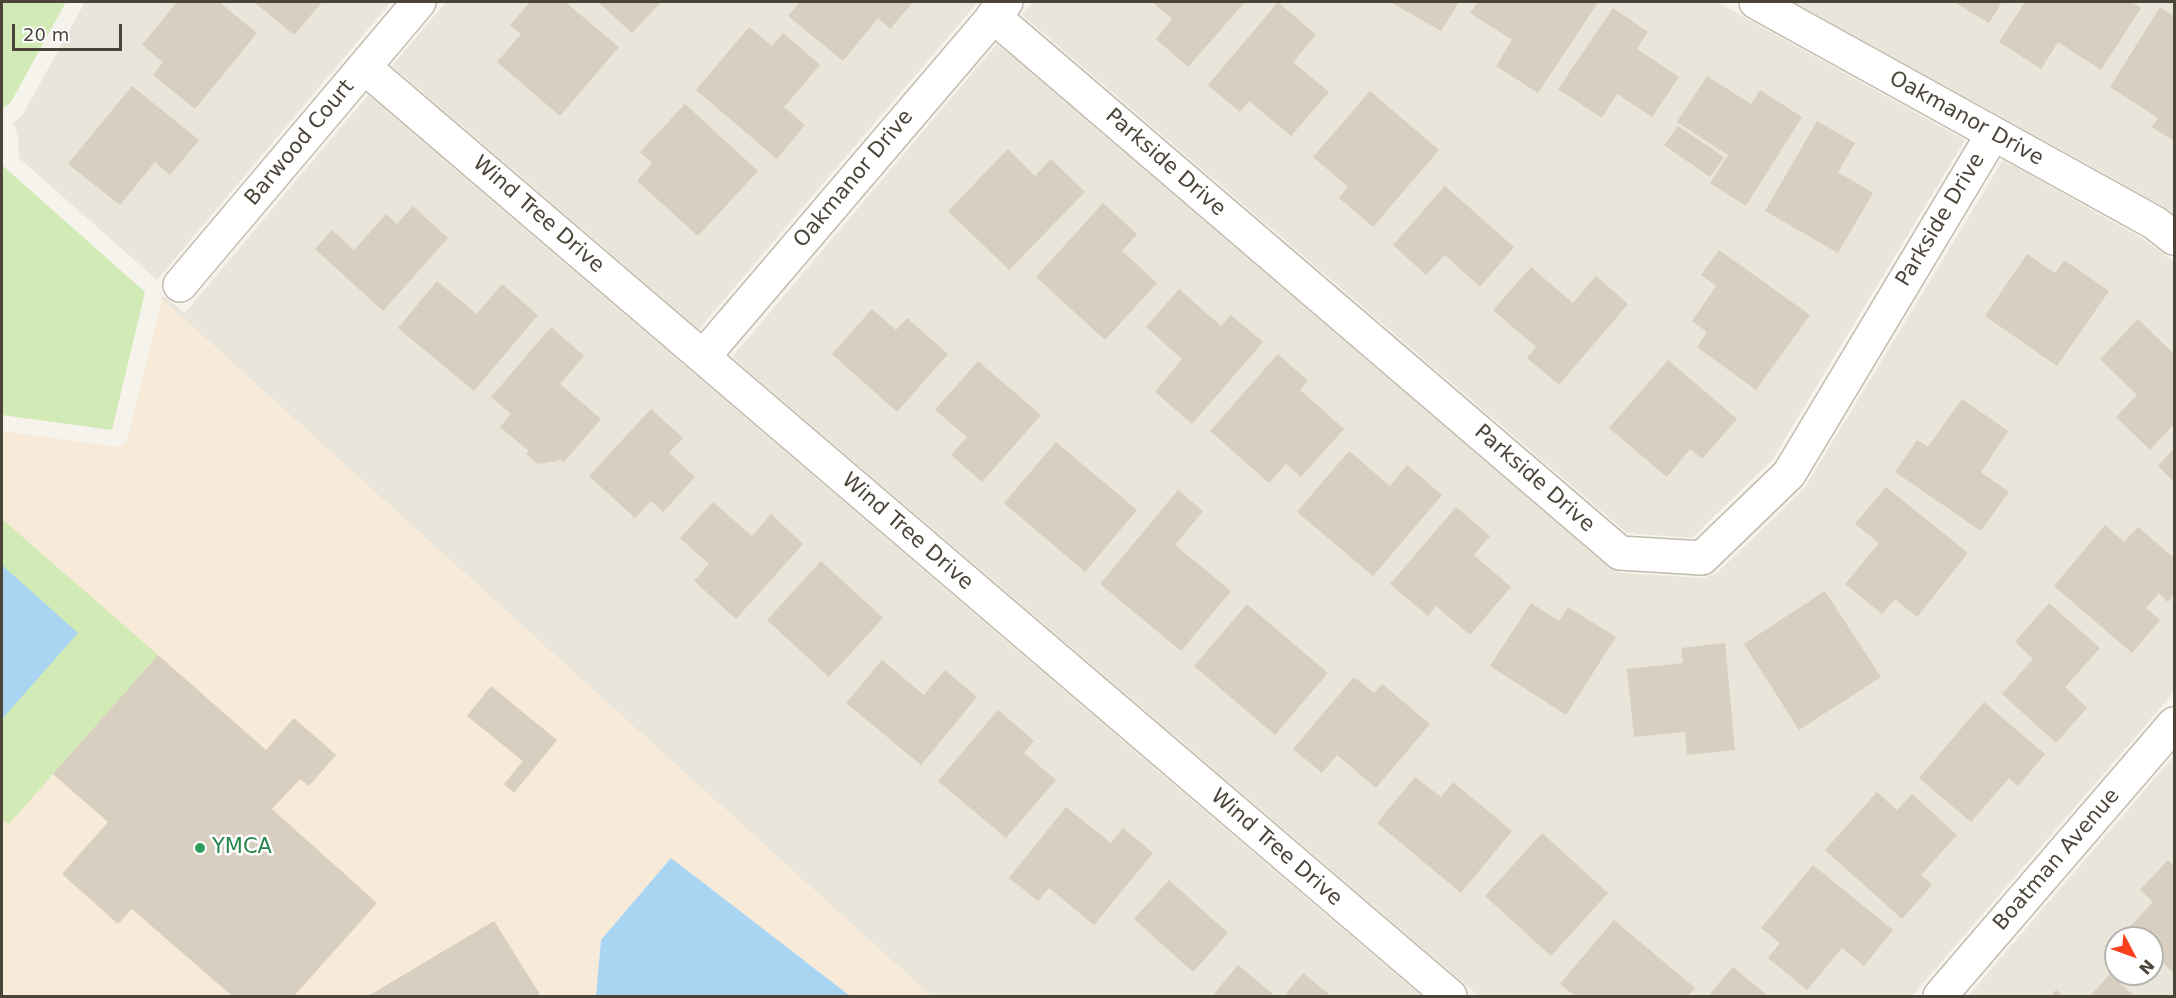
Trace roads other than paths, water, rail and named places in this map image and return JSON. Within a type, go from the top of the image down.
[{"type":"street","name":"Barwood Court","points":[[180,285],[419,2]]},
{"type":"street","name":"Oakmanor Drive","points":[[1756,2],[2155,223],[2175,238]]},
{"type":"street","name":"Oakmanor Drive","points":[[703,357],[1000,9]]},
{"type":"street","name":"Parkside Drive","points":[[1000,9],[1620,553],[1702,558],[1789,474],[1993,134]]},
{"type":"street","name":"Wind Tree Drive","points":[[364,66],[1450,996]]},
{"type":"street","name":"Boatman Avenue","points":[[1940,996],[2175,723]]},
{"type":"water","points":[[2,565],[78,633],[2,719]]},
{"type":"water","points":[[671,858],[850,996],[596,996],[601,940]]},
{"type":"place","name":"YMCA","points":[[200,848]]}]
